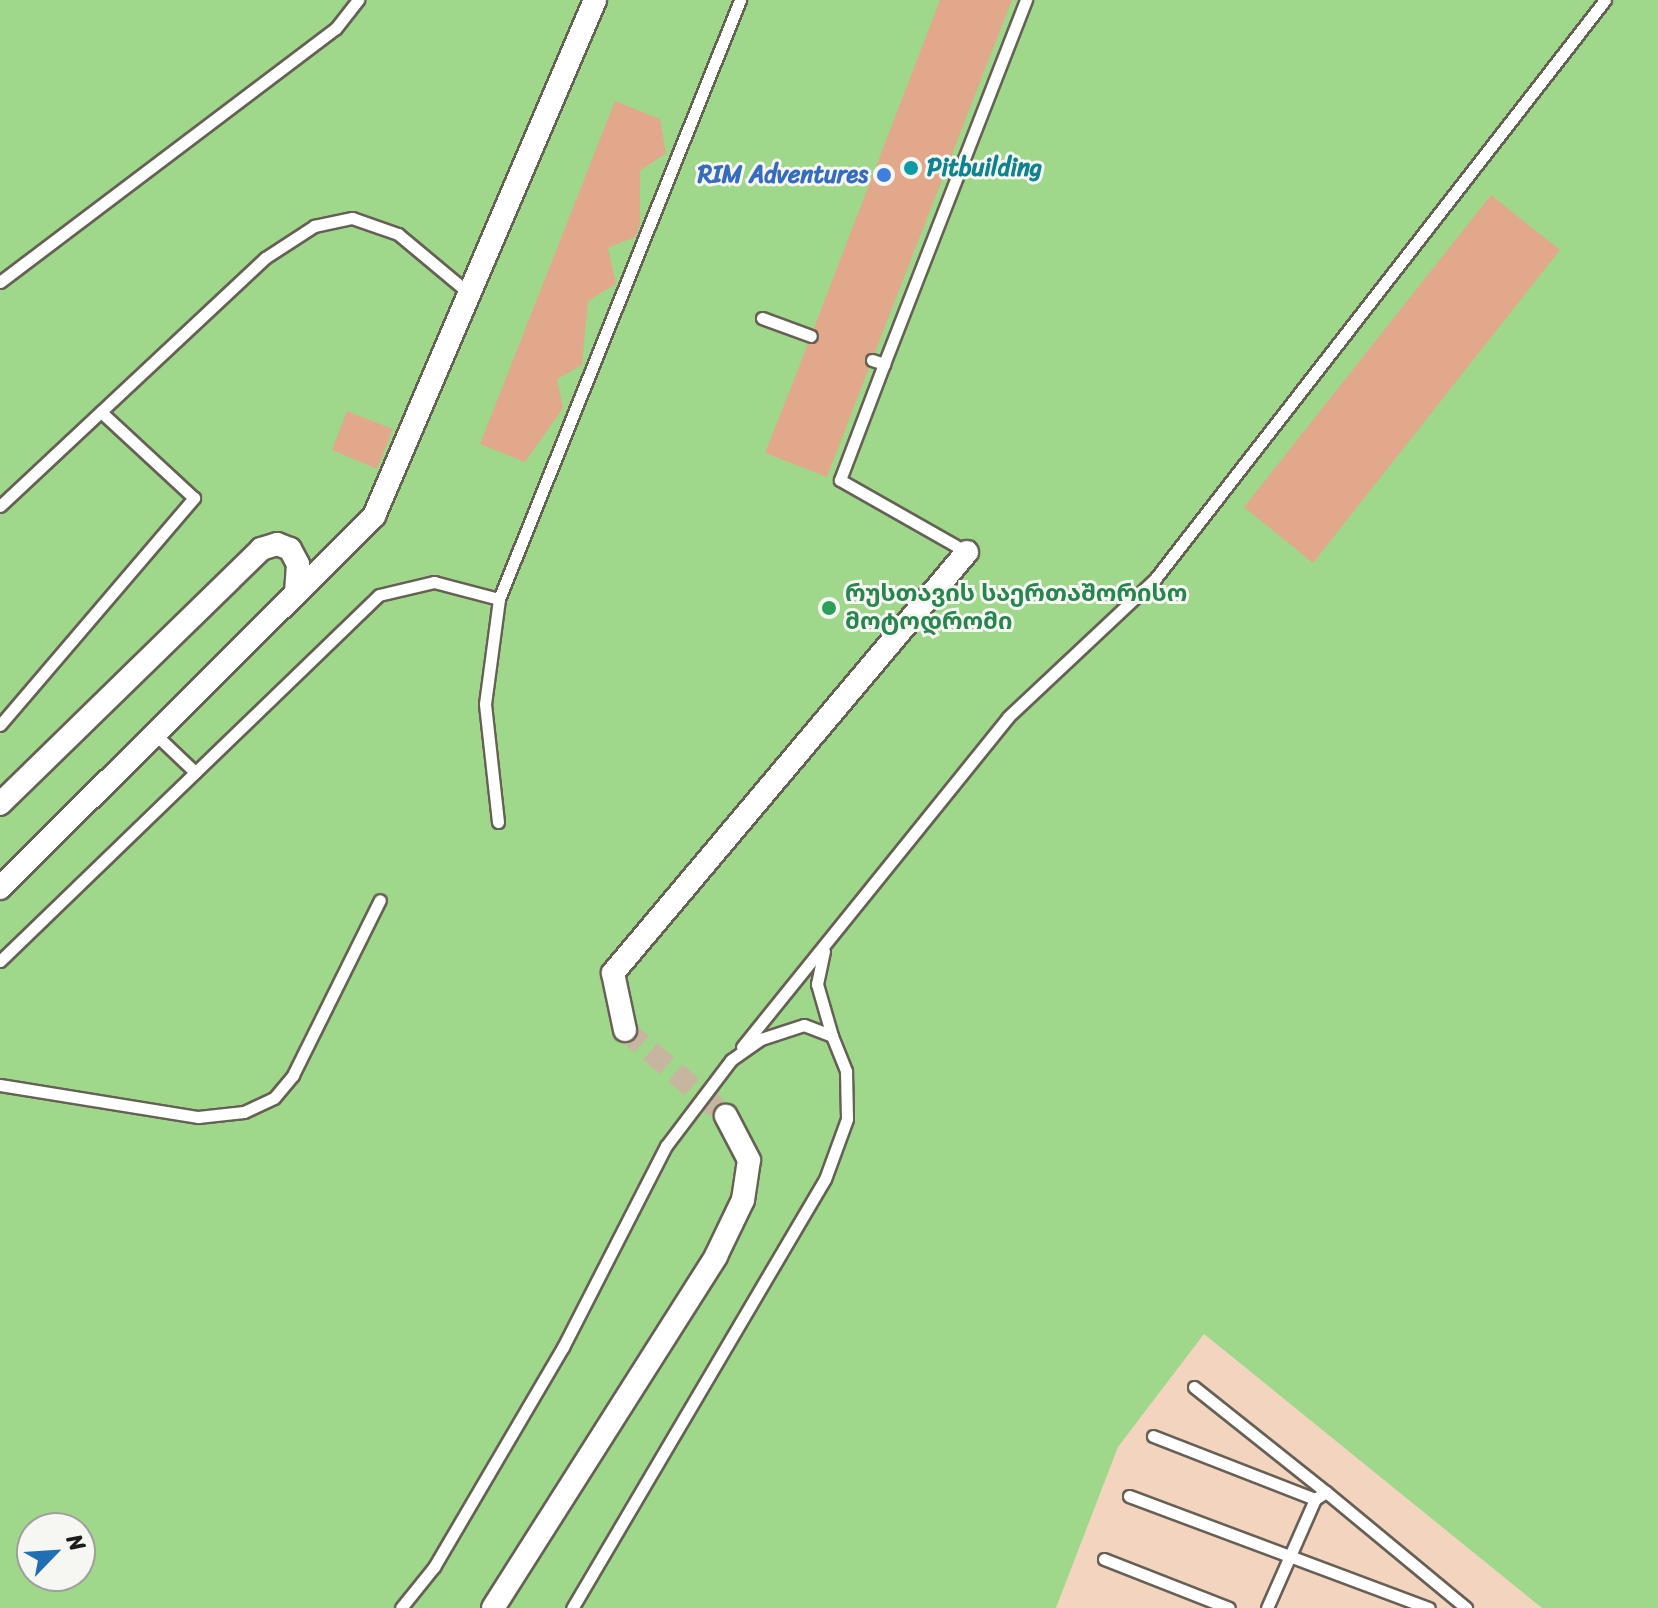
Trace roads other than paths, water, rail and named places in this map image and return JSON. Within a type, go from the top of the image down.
[{"type":"street","points":[[0,888],[374,516],[472,295],[595,0]]},
{"type":"street","points":[[2,798],[261,549],[277,544],[290,549],[298,564],[296,594]]},
{"type":"street","points":[[625,1030],[613,973],[967,552]]},
{"type":"street","points":[[493,1608],[723,1242],[743,1200],[749,1160],[726,1116]]},
{"type":"lane","points":[[0,282],[336,28],[358,0]]},
{"type":"lane","points":[[498,822],[485,704],[499,599],[740,0]]},
{"type":"lane","points":[[967,552],[840,480],[878,362],[1026,0]]},
{"type":"lane","points":[[401,1608],[434,1567],[563,1347],[666,1146],[731,1060],[1008,717],[1155,579],[1605,0]]},
{"type":"lane","points":[[0,506],[265,258],[314,226],[352,218],[398,234],[472,295]]},
{"type":"lane","points":[[762,318],[811,336]]},
{"type":"lane","points":[[0,725],[194,498],[101,412]]},
{"type":"lane","points":[[0,961],[379,595],[434,582],[499,599]]},
{"type":"lane","points":[[156,735],[195,772]]},
{"type":"lane","points":[[0,1085],[198,1117],[244,1112],[274,1098],[293,1075],[380,900]]},
{"type":"lane","points":[[572,1608],[825,1179],[847,1119],[846,1071],[817,984],[825,946]]},
{"type":"lane","points":[[731,1060],[777,1031],[804,1025],[832,1036]]},
{"type":"lane","points":[[1194,1387],[1466,1608]]},
{"type":"lane","points":[[1153,1436],[1315,1499]]},
{"type":"lane","points":[[1267,1608],[1315,1499],[1326,1492]]},
{"type":"lane","points":[[1129,1496],[1429,1608]]},
{"type":"lane","points":[[1104,1559],[1229,1608]]},
{"type":"tunnel","points":[[625,1030],[726,1116]]},
{"type":"place","name":"Pitbuilding","points":[[911,168]]},
{"type":"place","name":"RIM Adventures","points":[[884,175]]},
{"type":"place","name":"რუსთავის საერთაშორისო მოტოდრომი","points":[[829,608]]}]
